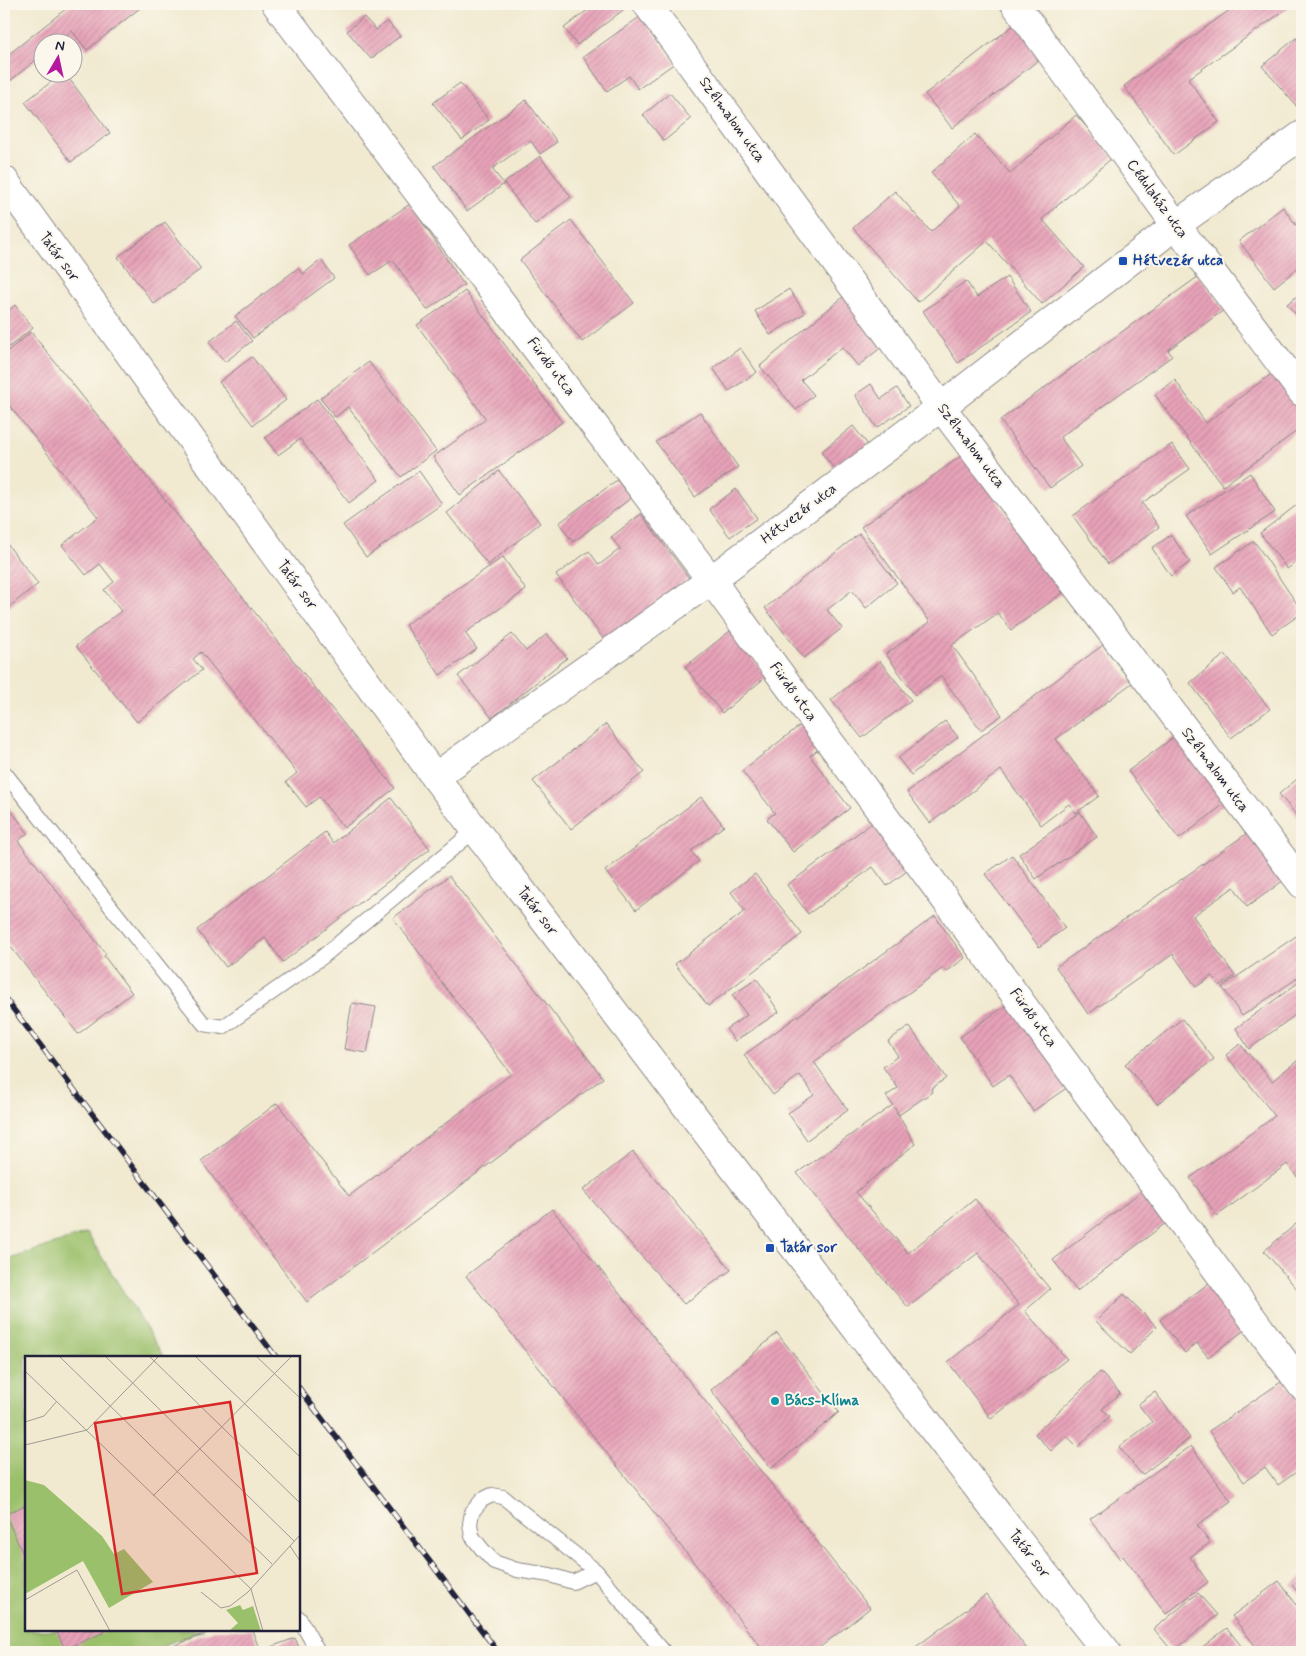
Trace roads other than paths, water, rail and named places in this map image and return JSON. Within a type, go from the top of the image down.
[{"type":"street","name":"Fürdő utca","points":[[276,4],[712,580],[1302,1386]]},
{"type":"street","name":"Szélmalom utca","points":[[647,4],[941,407],[1302,884]]},
{"type":"street","name":"Cédulaház utca","points":[[1015,4],[1176,225],[1302,392]]},
{"type":"street","name":"Hétvezér utca","points":[[435,777],[712,580],[941,407],[1176,225],[1302,135]]},
{"type":"street","name":"Tatár sor","points":[[4,180],[435,777],[1016,1538],[1107,1652]]},
{"type":"lane","points":[[4,772],[204,1024],[223,1027],[321,958],[475,830]]},
{"type":"lane","points":[[596,1571],[573,1582],[550,1575],[517,1570],[494,1562],[472,1536],[470,1524],[472,1512],[482,1500],[492,1495],[503,1497],[596,1571],[664,1652]]},
{"type":"lane","points":[[300,1620],[318,1652]]},
{"type":"railway","points":[[4,997],[275,1356]]},
{"type":"railway","points":[[300,1389],[498,1652]]},
{"type":"place","name":"Hétvezér utca","points":[[1123,261]]},
{"type":"place","name":"Tatár sor","points":[[770,1248]]},
{"type":"place","name":"Bács-Klíma","points":[[775,1401]]}]
